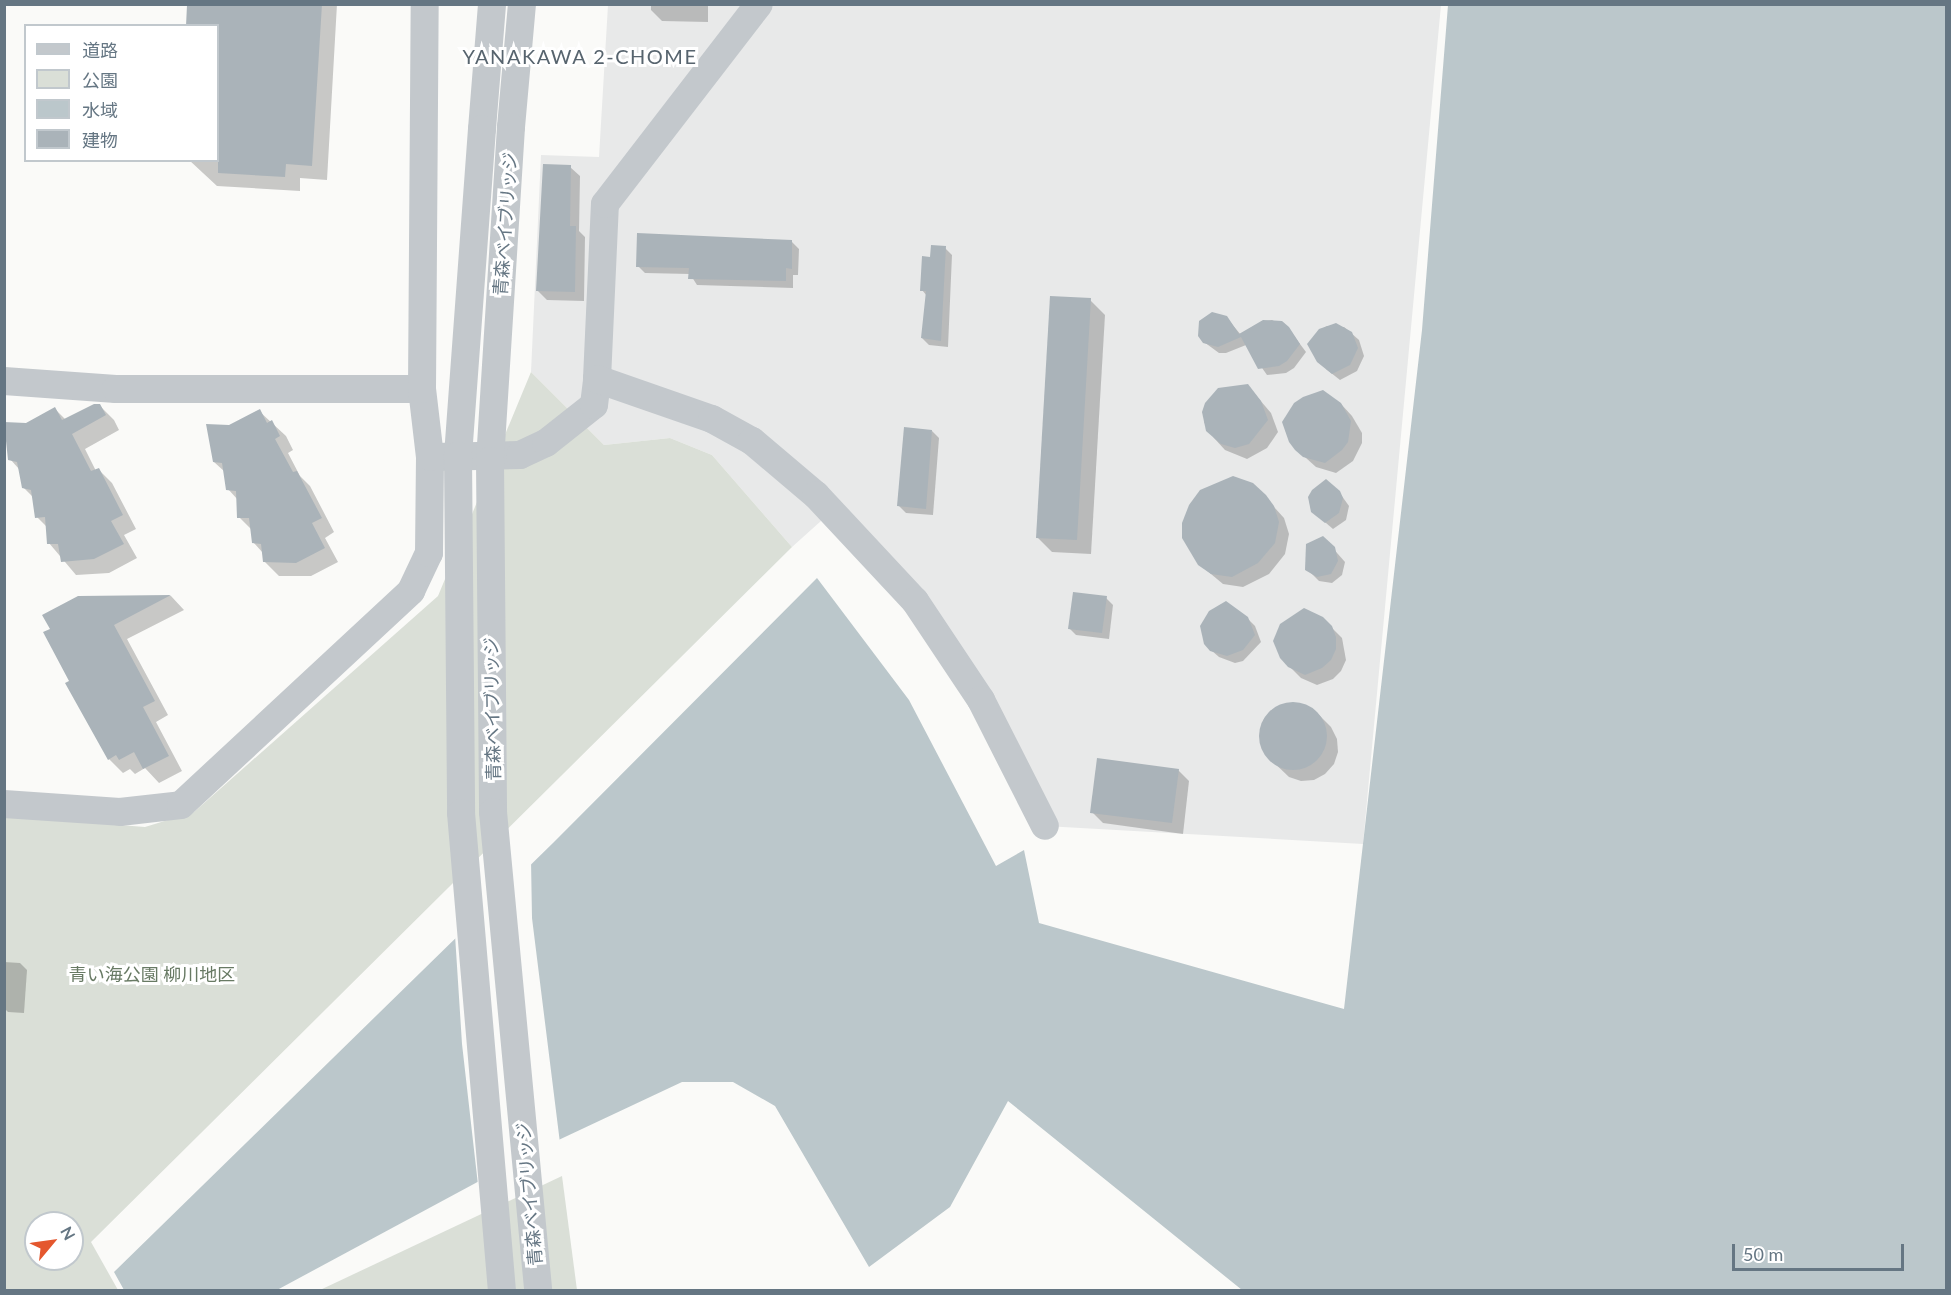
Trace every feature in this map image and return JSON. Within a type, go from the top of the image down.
[{"type":"street","points":[[4,804],[120,812],[181,806],[411,591],[429,553],[430,457],[422,389],[425,4]]},
{"type":"street","points":[[479,4],[486,72]]},
{"type":"street","points":[[486,72],[492,4]]},
{"type":"street","points":[[514,98],[522,4]]},
{"type":"street","points":[[514,98],[538,4]]},
{"type":"street","points":[[430,457],[520,455],[546,443],[594,405],[605,204],[759,4]]},
{"type":"street","name":"青森ベイブリッジ","points":[[486,72],[458,456],[461,813],[502,1290]]},
{"type":"street","name":"青森ベイブリッジ","points":[[514,98],[490,461],[493,812],[538,1290]]},
{"type":"street","points":[[597,379],[712,419],[752,441],[816,495],[915,601],[981,699],[1045,826]]},
{"type":"street","points":[[4,381],[116,389],[308,391],[422,389]]},
{"type":"shaded area","points":[[608,5],[1441,5],[1363,844],[1045,826],[981,700],[831,512],[792,547],[712,455],[670,438],[604,445],[531,372],[541,155],[599,157]]},
{"type":"green space","name":"青い海公園 柳川地区","points":[[531,372],[604,445],[670,438],[712,455],[792,547],[91,1242],[118,1290],[5,1290],[4,816],[145,827],[194,812],[438,596]]},
{"type":"green space","points":[[562,1176],[577,1290],[320,1290]]},
{"type":"water","points":[[1448,5],[1946,5],[1946,1290],[1242,1290],[1008,1101],[950,1207],[869,1267],[775,1106],[733,1082],[682,1082],[533,1152],[277,1290],[124,1290],[114,1272],[554,842],[817,578],[909,700],[996,866],[1024,850],[1039,923],[1344,1009],[1422,330]]},
{"type":"pier","points":[[531,860],[532,918],[560,1143],[478,1185],[462,1044],[455,935]]},
{"type":"building","points":[[322,4],[312,166],[286,164],[285,177],[218,173],[219,24],[186,24],[187,5]]},
{"type":"building","points":[[543,164],[571,165],[570,226],[576,226],[575,292],[536,291]]},
{"type":"building","points":[[637,233],[792,240],[792,269],[786,268],[786,281],[688,279],[689,268],[636,267]]},
{"type":"building","points":[[931,245],[946,246],[941,341],[921,338],[926,291],[920,291],[922,256],[930,257]]},
{"type":"building","points":[[1050,296],[1091,298],[1077,540],[1036,538]]},
{"type":"building","points":[[1212,312],[1227,316],[1239,334],[1263,320],[1282,321],[1289,327],[1300,344],[1287,361],[1279,366],[1258,369],[1241,337],[1218,347],[1203,343],[1198,336],[1199,321]]},
{"type":"building","points":[[1336,323],[1352,332],[1358,348],[1350,365],[1332,374],[1317,362],[1307,344],[1319,329]]},
{"type":"building","points":[[1248,384],[1261,401],[1268,420],[1249,444],[1235,448],[1221,444],[1206,431],[1202,412],[1205,403],[1218,388]]},
{"type":"building","points":[[1323,390],[1341,403],[1351,421],[1348,442],[1342,450],[1325,463],[1303,457],[1295,450],[1289,442],[1282,422],[1294,403]]},
{"type":"building","points":[[94,404],[100,404],[106,415],[72,434],[91,471],[99,468],[123,515],[111,521],[124,544],[94,559],[61,562],[58,544],[47,544],[45,517],[35,518],[31,490],[22,488],[17,462],[8,460],[4,422],[26,423],[55,407],[62,420]]},
{"type":"building","points":[[260,409],[267,423],[272,420],[280,436],[275,439],[293,472],[297,471],[322,518],[312,523],[325,548],[296,563],[263,562],[261,544],[252,543],[249,518],[237,518],[236,491],[226,490],[222,463],[213,462],[206,424],[229,425]]},
{"type":"building","points":[[904,427],[932,430],[926,509],[897,506]]},
{"type":"building","points":[[1233,476],[1253,483],[1266,495],[1274,506],[1279,522],[1275,543],[1258,563],[1232,577],[1211,574],[1198,565],[1182,538],[1182,523],[1189,505],[1200,490]]},
{"type":"building","points":[[1326,479],[1340,491],[1343,498],[1339,513],[1325,523],[1311,512],[1308,497],[1312,490]]},
{"type":"building","points":[[1323,536],[1335,547],[1338,561],[1331,574],[1317,577],[1305,570],[1306,544]]},
{"type":"building","points":[[1073,592],[1107,596],[1102,633],[1068,629]]},
{"type":"building","points":[[171,595],[114,625],[155,701],[143,707],[169,756],[143,769],[134,752],[119,760],[116,755],[108,760],[65,683],[69,681],[43,632],[50,629],[42,615],[78,596]]},
{"type":"building","points":[[1226,601],[1248,617],[1255,635],[1243,650],[1227,656],[1210,651],[1204,644],[1200,626],[1209,611]]},
{"type":"building","points":[[1304,608],[1323,617],[1332,626],[1336,637],[1336,649],[1331,660],[1322,668],[1305,675],[1288,667],[1280,658],[1273,641],[1280,624]]},
{"type":"building","points":[[1286,702],[1300,702],[1312,707],[1322,717],[1327,736],[1322,755],[1312,765],[1300,770],[1286,770],[1274,765],[1264,755],[1259,743],[1259,729],[1264,717],[1274,707]]},
{"type":"building","points":[[1097,758],[1179,769],[1172,823],[1090,813]]},
{"type":"district","name":"YANAKAWA 2-CHOME","points":[[580,56]]}]
